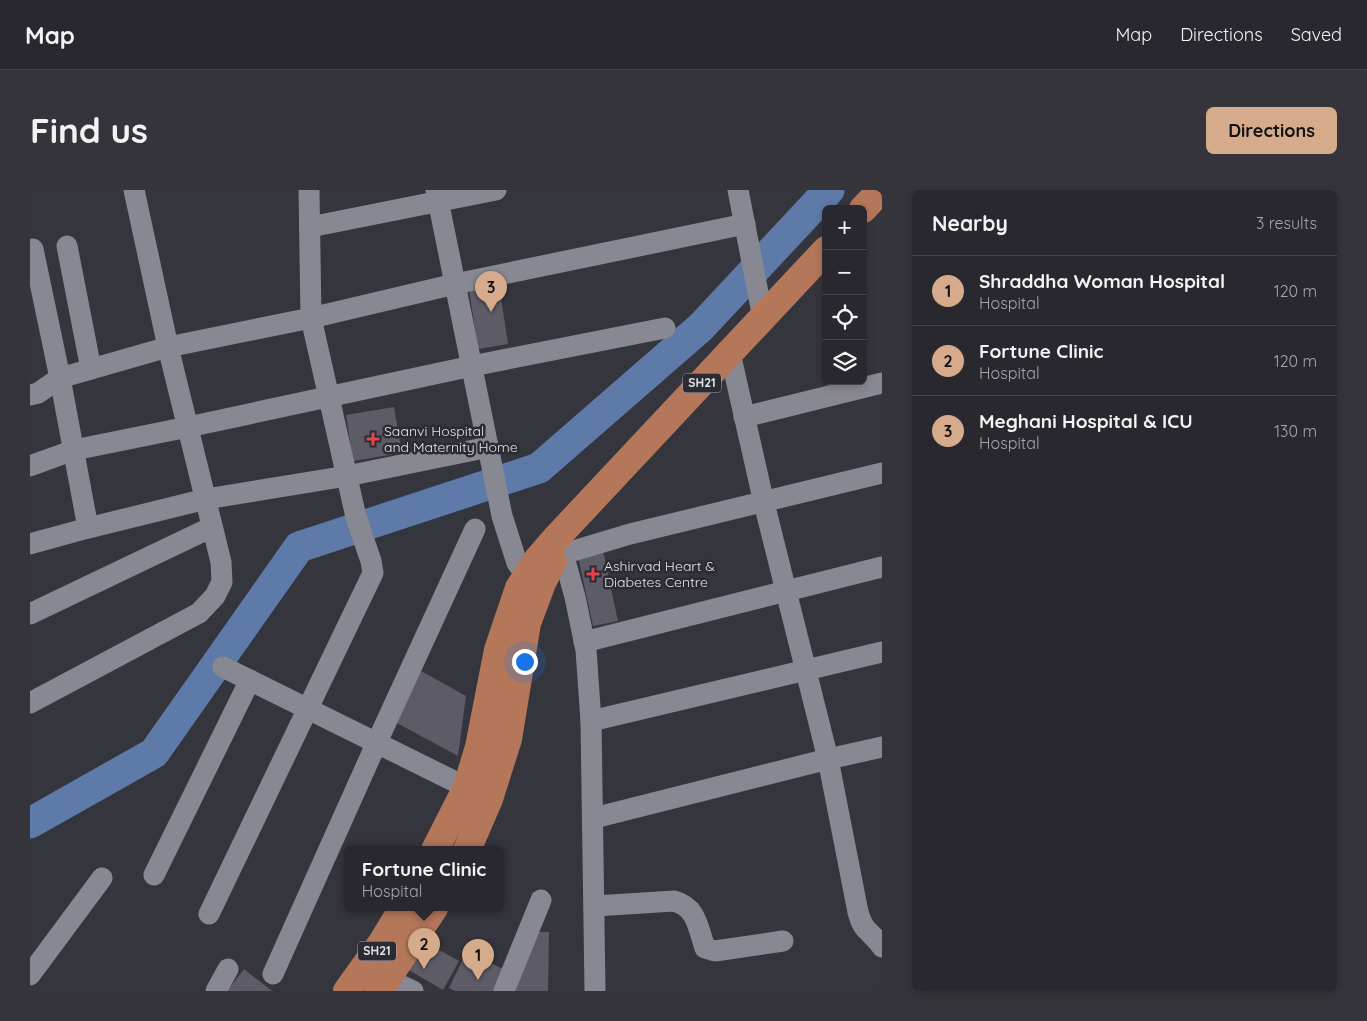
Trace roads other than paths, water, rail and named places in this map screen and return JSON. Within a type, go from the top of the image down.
[{"type":"main road","points":[[867,205],[881,191]]},
{"type":"main road","name":"SH21","points":[[534,579],[557,537],[730,353],[762,310],[822,254]]},
{"type":"main road","name":"SH21","points":[[468,846],[478,793],[479,747],[498,650],[520,588],[534,579],[562,550],[578,516]]},
{"type":"main road","name":"SH21","points":[[439,846],[478,793]]},
{"type":"main road","name":"SH21","points":[[377,979],[381,944],[401,911]]},
{"type":"main road","name":"SH21","points":[[346,991],[377,979],[432,911]]},
{"type":"street","points":[[30,703],[199,613],[215,596],[222,582],[221,562],[168,347],[134,190]]},
{"type":"street","points":[[209,914],[372,577],[371,560],[356,517],[311,318],[309,190]]},
{"type":"street","points":[[310,226],[437,196],[496,190]]},
{"type":"street","points":[[738,190],[762,310]]},
{"type":"street","points":[[437,196],[502,516],[518,562],[534,579]]},
{"type":"street","points":[[30,395],[38,393],[60,378],[168,347],[311,318],[455,284],[745,224]]},
{"type":"street","points":[[67,246],[91,369]]},
{"type":"street","points":[[33,249],[38,309],[60,378],[88,528]]},
{"type":"street","points":[[30,466],[74,450],[472,366],[665,328]]},
{"type":"street","points":[[730,353],[764,503],[828,759],[858,912],[863,926],[877,938],[882,947]]},
{"type":"street","points":[[744,416],[882,383]]},
{"type":"street","points":[[30,544],[206,499],[347,476],[490,456]]},
{"type":"street","points":[[595,991],[594,818],[591,721],[584,642],[575,597],[562,550],[764,503],[882,473]]},
{"type":"street","points":[[30,614],[212,527]]},
{"type":"street","points":[[274,974],[475,528]]},
{"type":"street","points":[[584,642],[882,566]]},
{"type":"street","points":[[591,721],[882,652]]},
{"type":"street","points":[[223,666],[478,793]]},
{"type":"street","points":[[154,875],[250,680]]},
{"type":"street","points":[[594,818],[882,747]]},
{"type":"street","points":[[30,975],[102,878]]},
{"type":"street","points":[[504,991],[541,900]]},
{"type":"street","points":[[595,906],[674,901],[684,904],[691,911],[705,948],[715,951],[783,941]]},
{"type":"street","points":[[216,991],[228,969]]},
{"type":"street","points":[[377,979],[412,991]]},
{"type":"waterway","points":[[30,823],[154,753],[299,547],[539,468],[701,327],[829,190]]},
{"type":"place","name":"Meghani Hospital & ICU","points":[[491,312]]},
{"type":"place","name":"Saanvi Hospital and Maternity Home","points":[[373,439]]},
{"type":"place","name":"Ashirvad Heart & Diabetes Centre","points":[[593,574]]},
{"type":"place","name":"Fortune Clinic","points":[[424,969]]},
{"type":"place","name":"Shraddha Woman Hospital","points":[[478,980]]}]
